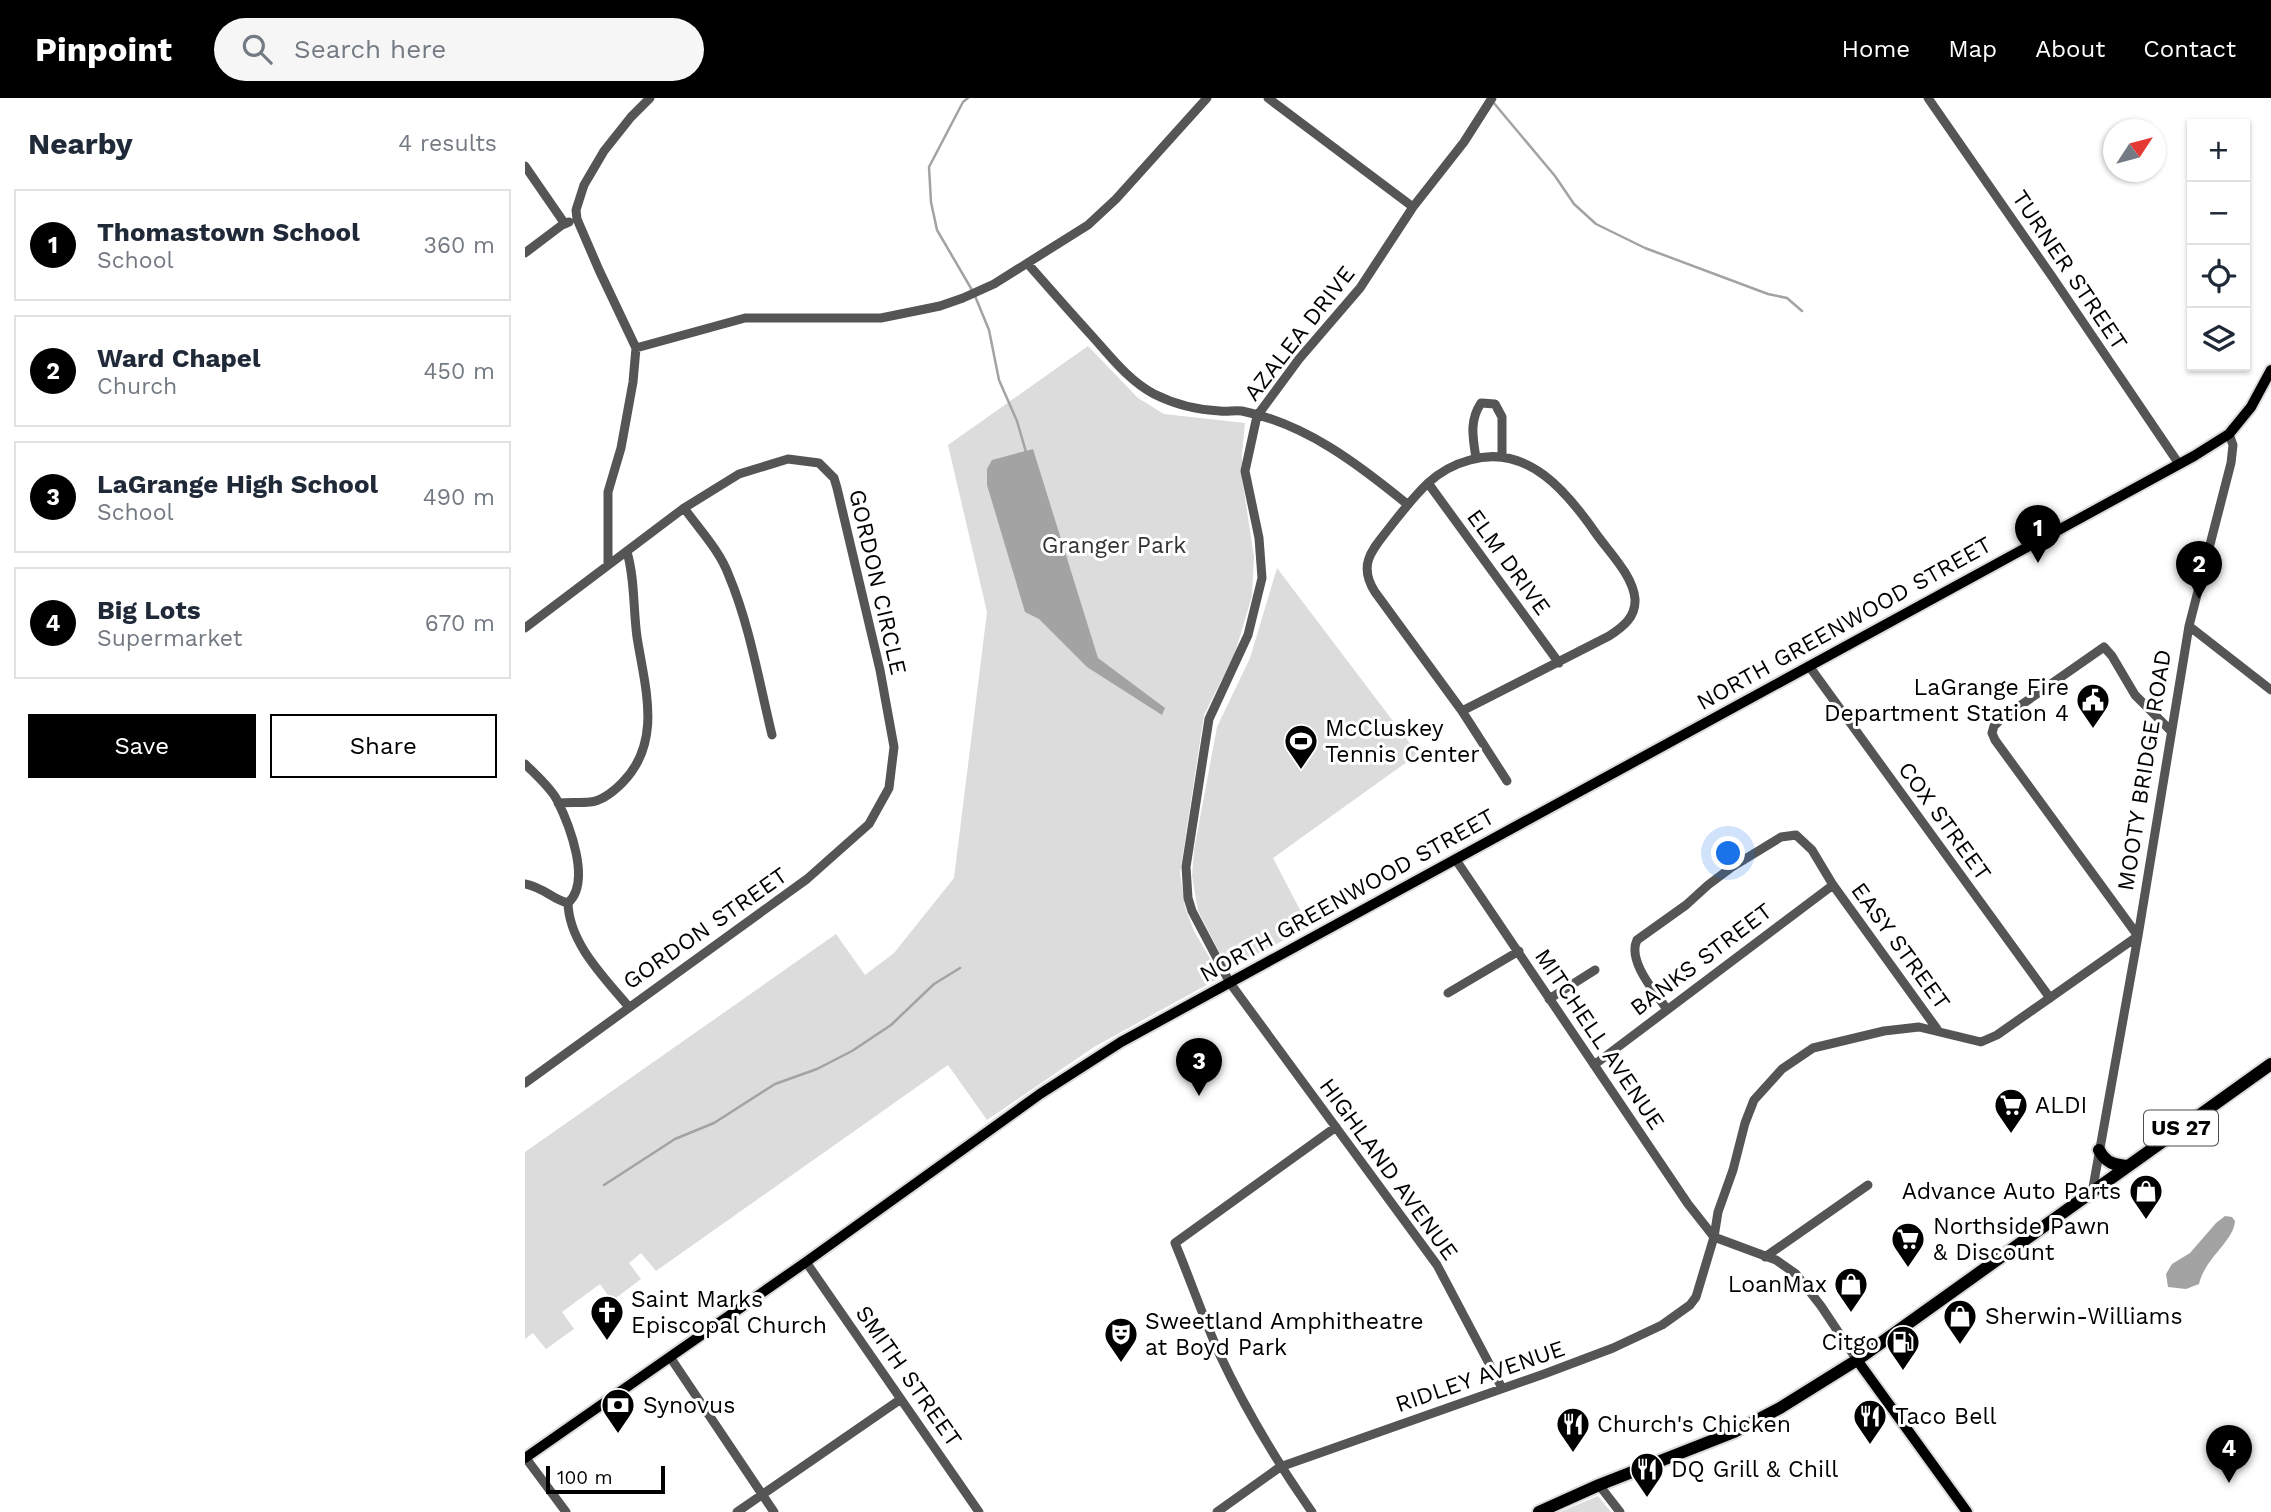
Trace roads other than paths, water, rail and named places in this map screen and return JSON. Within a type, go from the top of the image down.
[{"type":"highway","name":"US 27","points":[[1539,1512],[1599,1485],[1734,1432],[1780,1408],[1857,1360],[2271,1064]]},
{"type":"highway","points":[[2099,1150],[2105,1160],[2116,1165],[2129,1166]]},
{"type":"main road","points":[[2229,434],[2251,407],[2271,370]]},
{"type":"main road","name":"NORTH GREENWOOD STREET","points":[[525,1457],[806,1262],[1040,1094],[1121,1042],[2179,464],[2229,434]]},
{"type":"main road","points":[[1857,1360],[1967,1512]]},
{"type":"street","points":[[608,565],[608,492],[621,448],[636,348],[577,219],[579,196],[590,174],[631,117],[650,98]]},
{"type":"street","points":[[636,348],[745,318],[881,318],[940,306],[994,284],[1088,225],[1116,199],[1207,98]]},
{"type":"street","points":[[1268,98],[1413,207]]},
{"type":"street","name":"AZALEA DRIVE","points":[[1230,983],[1192,911],[1188,898],[1186,867],[1209,719],[1248,635],[1262,578],[1259,538],[1245,471],[1257,416],[1299,359],[1360,288],[1413,207],[1464,142],[1492,98]]},
{"type":"street","name":"TURNER STREET","points":[[1927,98],[2179,464]]},
{"type":"street","points":[[525,166],[565,223]]},
{"type":"street","points":[[525,253],[565,223],[577,219]]},
{"type":"street","points":[[1028,264],[1129,376],[1152,393],[1189,407],[1240,411],[1308,433],[1332,447],[1407,504]]},
{"type":"street","points":[[1476,458],[1472,434],[1474,415],[1481,404],[1495,404],[1502,417],[1502,457]]},
{"type":"street","name":"MOOTY BRIDGE ROAD","points":[[2092,1193],[2189,626],[2231,463],[2233,445],[2229,434]]},
{"type":"street","points":[[1462,711],[1559,663],[1625,624],[1634,609],[1634,593],[1618,563],[1561,488],[1537,470],[1502,457],[1476,458],[1445,470],[1428,483],[1407,504],[1372,550],[1367,566],[1368,578],[1375,593],[1462,711],[1507,781]]},
{"type":"street","name":"GORDON CIRCLE","points":[[525,628],[684,508],[739,474],[787,459],[819,463],[834,478],[880,670],[894,747],[889,788]]},
{"type":"street","name":"ELM DRIVE","points":[[1428,483],[1559,663]]},
{"type":"street","points":[[684,508],[729,575],[744,621],[772,735]]},
{"type":"street","points":[[558,803],[592,802],[614,791],[635,770],[648,740],[647,685],[637,635],[627,552]]},
{"type":"street","points":[[2189,626],[2271,690]]},
{"type":"street","points":[[2138,936],[1992,733],[1994,726],[2001,719],[2104,647],[2135,695],[2170,730]]},
{"type":"street","name":"COX STREET","points":[[1809,666],[2050,998]]},
{"type":"street","points":[[525,764],[541,779],[558,803],[567,822],[577,856],[577,881],[572,899],[568,903],[568,916],[576,936],[628,1006]]},
{"type":"street","name":"GORDON STREET","points":[[525,1083],[628,1006],[807,880],[869,824],[889,788]]},
{"type":"street","name":"EASY STREET","points":[[1666,1008],[1641,973],[1635,943],[1699,895],[1719,876],[1781,836],[1796,835],[1812,850],[1833,885],[1937,1029]]},
{"type":"street","name":"MITCHELL AVENUE","points":[[1456,860],[1688,1204],[1714,1237]]},
{"type":"street","points":[[525,884],[536,886],[551,893],[559,901],[568,903]]},
{"type":"street","name":"BANKS STREET","points":[[1594,1065],[1666,1008],[1833,885]]},
{"type":"street","name":"RIDLEY AVENUE","points":[[1217,1512],[1280,1467],[1545,1374],[1613,1348],[1662,1325],[1690,1305],[1696,1297],[1745,1123],[1754,1100],[1781,1069],[1814,1048],[1884,1031],[1919,1027],[1937,1029],[1981,1042],[1997,1035],[2138,936]]},
{"type":"street","points":[[1448,993],[1519,951]]},
{"type":"street","points":[[1549,999],[1595,970]]},
{"type":"street","name":"HIGHLAND AVENUE","points":[[1230,983],[1437,1265],[1502,1388]]},
{"type":"street","points":[[1312,1512],[1280,1467],[1219,1352],[1175,1243],[1336,1127]]},
{"type":"street","points":[[1765,1256],[1868,1185]]},
{"type":"street","points":[[1714,1237],[1782,1263],[1803,1281],[1857,1360]]},
{"type":"street","name":"SMITH STREET","points":[[806,1262],[979,1512]]},
{"type":"street","points":[[670,1357],[774,1512]]},
{"type":"street","points":[[737,1512],[901,1399]]},
{"type":"street","points":[[525,1457],[566,1512]]},
{"type":"street","points":[[1599,1485],[1620,1512]]},
{"type":"waterway","points":[[968,98],[963,102],[929,167],[931,202],[937,230],[972,290]]},
{"type":"waterway","points":[[1493,102],[1555,176],[1574,204],[1596,224],[1645,248],[1768,294],[1787,298],[1802,311]]},
{"type":"waterway","points":[[975,296],[989,330],[999,380],[1017,421],[1026,452]]},
{"type":"waterway","points":[[604,1185],[675,1139],[714,1123],[775,1084],[817,1069],[852,1051],[891,1025],[934,984],[960,968]]},
{"type":"place","name":"Thomastown School","points":[[2038,563]]},
{"type":"place","name":"Ward Chapel","points":[[2199,599]]},
{"type":"place","name":"LaGrange Fire Department Station 4","points":[[2093,730]]},
{"type":"place","name":"McCluskey Tennis Center","points":[[1301,771]]},
{"type":"place","name":"LaGrange High School","points":[[1199,1096]]},
{"type":"place","name":"ALDI","points":[[2011,1135]]},
{"type":"place","name":"Advance Auto Parts","points":[[2146,1221]]},
{"type":"place","name":"Northside Pawn & Discount","points":[[1908,1269]]},
{"type":"place","name":"LoanMax","points":[[1851,1314]]},
{"type":"place","name":"Saint Marks Episcopal Church","points":[[607,1342]]},
{"type":"place","name":"Sherwin-Williams","points":[[1960,1346]]},
{"type":"place","name":"Sweetland Amphitheatre at Boyd Park","points":[[1121,1364]]},
{"type":"place","name":"Citgo","points":[[1903,1372]]},
{"type":"place","name":"Synovus","points":[[618,1435]]},
{"type":"place","name":"Taco Bell","points":[[1870,1446]]},
{"type":"place","name":"Church's Chicken","points":[[1573,1454]]},
{"type":"place","name":"Big Lots","points":[[2229,1483]]},
{"type":"place","name":"DQ Grill & Chill","points":[[1647,1499]]},
{"type":"park label","name":"Granger Park","points":[[1114,545]]}]
